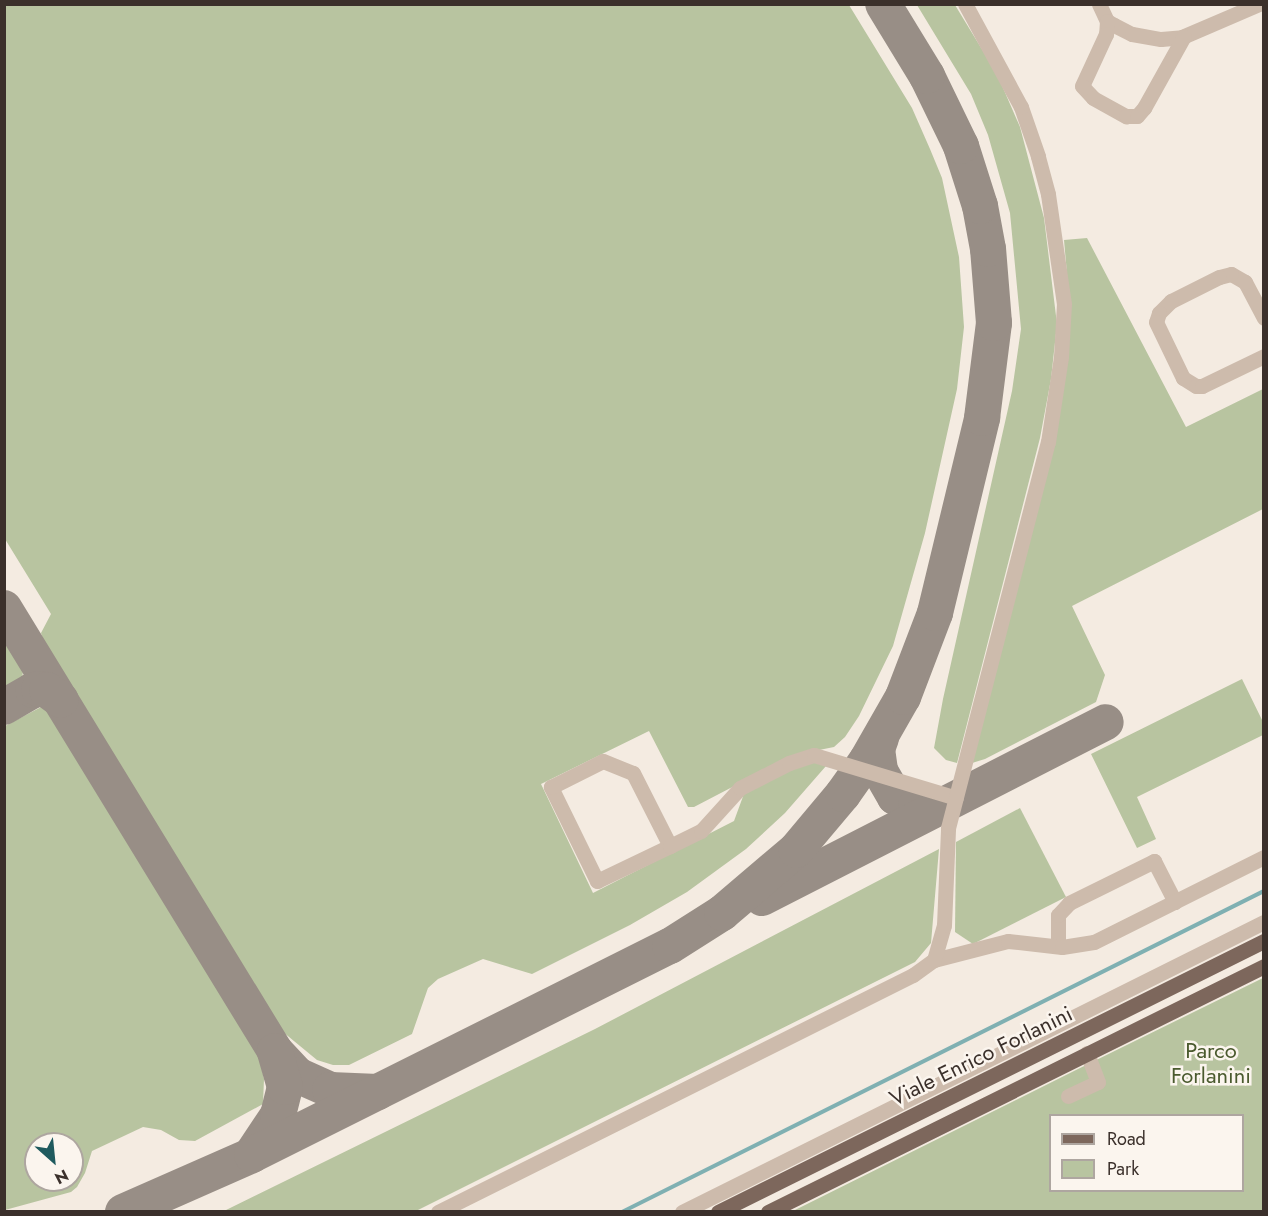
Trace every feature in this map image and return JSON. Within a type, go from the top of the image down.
[{"type":"main road","name":"Viale Enrico Forlanini","points":[[718,1212],[1263,941]]},
{"type":"main road","name":"Viale Enrico Forlanini","points":[[768,1212],[1263,966]]},
{"type":"lane","points":[[934,960],[944,925],[948,828],[1048,442],[1061,357],[1064,304],[1048,194],[1038,156],[1021,107],[965,4]]},
{"type":"lane","points":[[1099,4],[1107,21],[1106,34],[1083,79],[1082,86],[1093,98],[1126,116],[1137,116],[1144,108],[1184,36]]},
{"type":"lane","points":[[1107,21],[1132,34],[1161,39],[1184,36],[1259,4]]},
{"type":"lane","points":[[1263,318],[1245,282],[1231,274],[1219,277],[1171,300],[1159,313],[1156,322],[1184,378],[1196,386],[1202,386],[1263,356]]},
{"type":"lane","points":[[670,846],[633,773],[603,761],[551,788],[597,881],[670,846],[701,831],[740,788],[789,763],[814,755],[956,798]]},
{"type":"lane","points":[[438,1212],[913,975],[934,960],[1008,941],[1058,946],[1094,942],[1263,857]]},
{"type":"lane","points":[[1058,946],[1058,915],[1069,903],[1154,861],[1175,902]]},
{"type":"lane","points":[[681,1212],[1263,922]]},
{"type":"lane","points":[[1068,1096],[1098,1082],[1087,1053]]},
{"type":"green space","points":[[5,5],[849,5],[912,108],[942,178],[959,257],[964,327],[957,389],[925,533],[893,646],[859,716],[845,737],[834,747],[794,755],[694,807],[688,807],[649,731],[541,784],[593,893],[734,821],[745,791],[803,763],[817,761],[826,766],[785,813],[746,849],[687,892],[630,925],[532,974],[483,959],[438,979],[428,988],[412,1034],[349,1065],[333,1065],[317,1060],[283,1032],[43,639],[41,633],[51,614],[5,539]]},
{"type":"green space","points":[[917,5],[955,5],[997,74],[1020,127],[1044,218],[1057,324],[1051,379],[1040,438],[957,763],[946,760],[934,748],[1012,391],[1021,329],[1010,213],[988,135],[971,94]]},
{"type":"green space","points":[[1087,238],[1186,427],[1263,389],[1263,509],[1072,606],[1105,675],[1096,702],[985,759],[972,763],[1037,513],[1067,274],[1064,240]]},
{"type":"green space","points":[[5,640],[23,671],[22,679],[5,688]]},
{"type":"green space","points":[[1242,679],[1263,722],[1263,735],[1137,797],[1156,839],[1137,848],[1091,754]]},
{"type":"green space","points":[[43,706],[48,707],[252,1041],[260,1059],[264,1079],[263,1104],[195,1141],[179,1140],[161,1130],[143,1127],[92,1151],[84,1175],[84,1132],[24,1132],[24,1192],[71,1192],[5,1210],[5,726]]},
{"type":"green space","points":[[1020,808],[1066,897],[973,944],[955,932],[956,842]]},
{"type":"green space","points":[[939,849],[931,943],[915,962],[416,1211],[224,1211],[595,1029]]},
{"type":"green space","name":"Parco Forlanini","points":[[1263,978],[1263,1211],[791,1212],[1076,1070]]},
{"type":"waterway","points":[[622,1212],[1264,891]]},
{"type":"taxiway","points":[[123,1212],[252,1155],[670,946],[722,913],[796,850],[843,794],[867,760],[903,697],[935,613],[982,418],[994,323],[988,249],[980,206],[961,146],[927,76],[883,4]]},
{"type":"taxiway","points":[[4,608],[275,1051],[297,1075],[330,1090],[378,1092]]},
{"type":"taxiway","points":[[4,707],[33,690],[39,689],[47,690],[61,700]]},
{"type":"taxiway","points":[[762,898],[1106,722]]},
{"type":"taxiway","points":[[881,738],[877,749],[880,771],[895,797],[916,806],[928,808],[944,804]]},
{"type":"taxiway","points":[[252,1154],[278,1115],[285,1087],[275,1051]]}]
